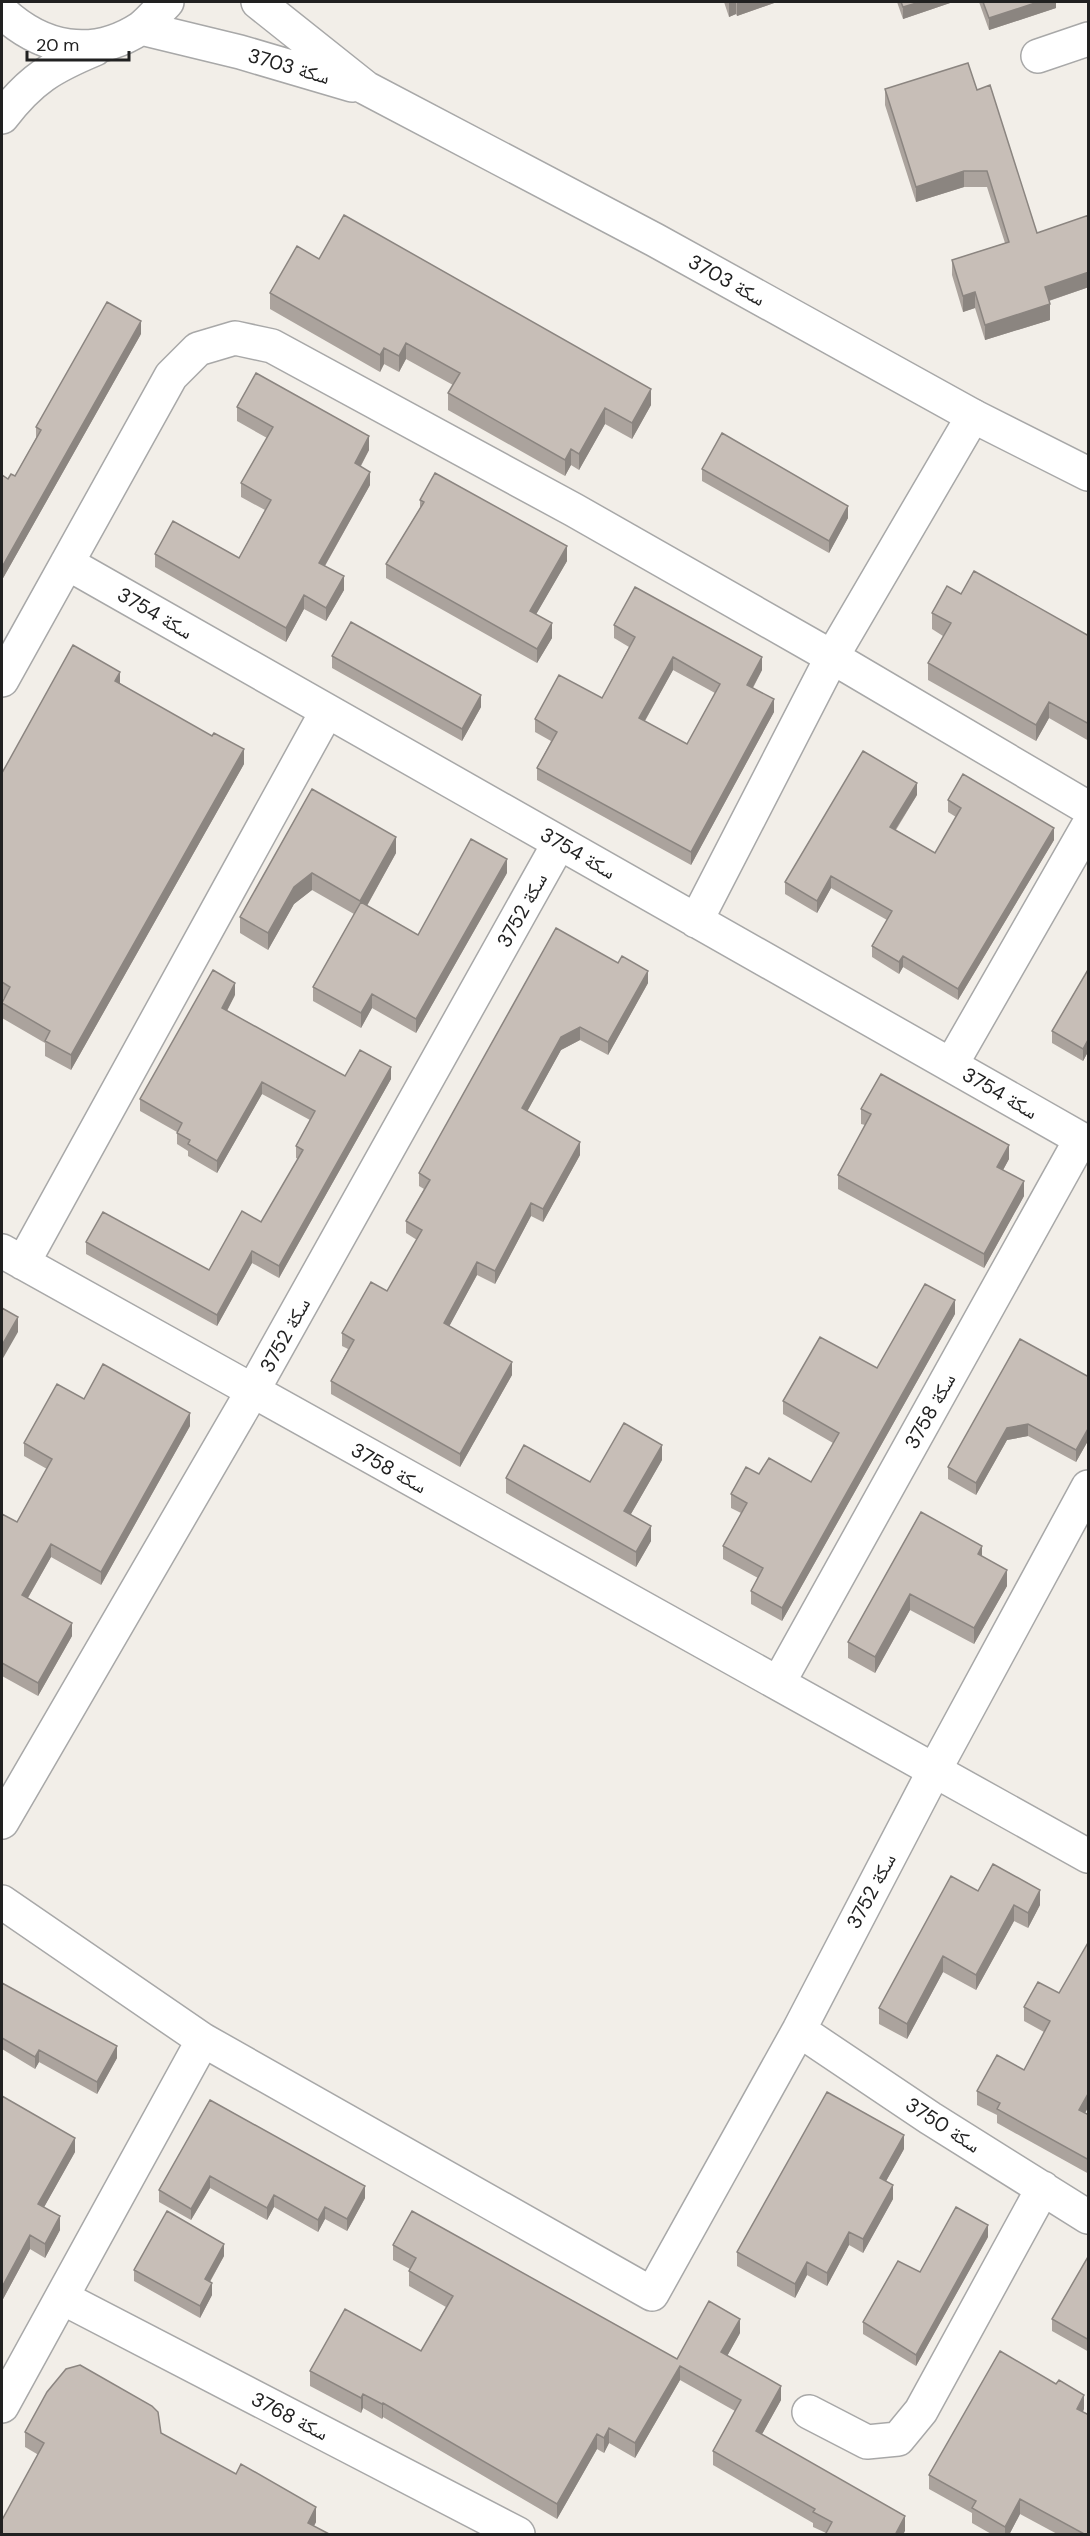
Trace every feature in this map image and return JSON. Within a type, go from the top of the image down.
[{"type":"street","points":[[2,117],[23,91],[54,66],[110,43],[141,27],[167,2]]},
{"type":"street","name":"سكة 3703","points":[[258,2],[366,88],[655,240],[973,416],[1089,474]]},
{"type":"street","points":[[2,12],[21,30],[49,43],[79,48],[110,43]]},
{"type":"street","name":"سكة 3703","points":[[141,27],[366,88]]},
{"type":"street","points":[[1038,56],[1089,39]]},
{"type":"street","points":[[2,681],[171,376],[198,349],[235,338],[272,346],[574,510],[832,657],[1089,808]]},
{"type":"street","points":[[696,921],[832,657],[973,416]]},
{"type":"street","name":"سكة 3754","points":[[67,563],[1085,1141]]},
{"type":"street","points":[[12,1257],[327,711]]},
{"type":"street","points":[[951,1065],[1089,826]]},
{"type":"street","name":"سكة 3752","points":[[2,1822],[252,1392],[560,843]]},
{"type":"street","name":"سكة 3758","points":[[779,1682],[1085,1141]]},
{"type":"street","name":"سكة 3758","points":[[12,1257],[779,1682],[1089,1857]]},
{"type":"street","name":"سكة 3752","points":[[203,2040],[652,2294],[799,2030],[934,1771],[1089,1487]]},
{"type":"street","points":[[2,1902],[203,2040],[2,2406]]},
{"type":"street","name":"سكة 3750","points":[[799,2030],[930,2118],[1089,2217]]},
{"type":"street","points":[[808,2412],[867,2442],[898,2439],[921,2411],[1043,2188]]},
{"type":"street","name":"سكة 3768","points":[[63,2298],[518,2535]]},
{"type":"building","points":[[901,2],[920,2],[903,7]]},
{"type":"building","points":[[983,2],[1038,2],[989,18]]},
{"type":"building","points":[[968,63],[977,90],[990,85],[1037,233],[1089,215],[1089,272],[1045,287],[1050,304],[985,325],[975,292],[963,296],[952,260],[1009,242],[987,171],[964,171],[916,187],[885,89]]},
{"type":"building","points":[[344,215],[651,389],[632,423],[605,408],[579,454],[571,449],[565,460],[448,393],[460,373],[406,343],[399,356],[384,348],[380,355],[270,293],[297,246],[319,259]]},
{"type":"building","points":[[107,302],[141,321],[2,567],[2,475],[8,479],[11,474],[15,476],[41,430],[36,427]]},
{"type":"building","points":[[256,373],[369,436],[355,463],[370,472],[319,563],[344,576],[326,608],[304,595],[286,628],[155,554],[173,521],[239,558],[271,500],[241,483],[273,427],[237,407]]},
{"type":"building","points":[[722,433],[848,506],[829,541],[702,469]]},
{"type":"building","points":[[435,473],[567,546],[530,611],[552,623],[537,649],[386,564],[424,502],[420,500]]},
{"type":"building","points":[[974,571],[1089,636],[1089,724],[1049,702],[1036,725],[928,663],[951,623],[932,613],[947,586],[961,594]]},
{"type":"building","points":[[635,587],[762,657],[747,685],[774,699],[691,852],[537,768],[557,732],[535,719],[559,675],[602,698],[635,637],[614,625]],"holes":[[[673,657],[720,684],[687,744],[639,718]]]},
{"type":"building","points":[[351,622],[481,695],[462,729],[332,656]]},
{"type":"building","points":[[73,645],[120,672],[115,681],[212,736],[214,733],[244,749],[71,1055],[45,1041],[50,1031],[2,1003],[10,987],[2,982],[2,773]]},
{"type":"building","points":[[863,751],[917,783],[890,827],[935,853],[961,808],[948,800],[963,774],[1054,828],[958,989],[903,956],[899,962],[872,946],[892,911],[831,876],[817,901],[785,882]]},
{"type":"building","points":[[312,789],[396,837],[360,901],[312,873],[294,887],[268,933],[240,917]]},
{"type":"building","points":[[471,839],[507,859],[416,1019],[372,994],[361,1013],[313,987],[361,902],[418,935]]},
{"type":"building","points":[[556,928],[618,963],[622,956],[648,971],[608,1042],[580,1027],[561,1037],[522,1108],[580,1142],[543,1209],[531,1203],[495,1271],[477,1262],[444,1323],[512,1362],[460,1454],[331,1381],[354,1340],[342,1333],[371,1282],[387,1291],[422,1230],[406,1221],[430,1180],[419,1173]]},
{"type":"building","points":[[1089,968],[1089,1038],[1083,1049],[1052,1031]]},
{"type":"building","points":[[213,970],[235,983],[222,1008],[345,1076],[360,1050],[391,1067],[279,1266],[252,1251],[217,1315],[86,1242],[103,1212],[209,1270],[242,1211],[261,1222],[303,1150],[296,1146],[315,1111],[262,1082],[217,1161],[188,1144],[190,1140],[177,1133],[182,1123],[140,1099]]},
{"type":"building","points":[[881,1074],[1009,1145],[997,1167],[1024,1181],[984,1254],[838,1175],[871,1114],[861,1109]]},
{"type":"building","points":[[925,1284],[955,1300],[782,1608],[751,1591],[763,1568],[723,1546],[747,1503],[731,1494],[746,1467],[759,1474],[769,1458],[811,1482],[839,1433],[783,1401],[820,1337],[877,1368]]},
{"type":"building","points":[[2,1308],[18,1317],[2,1345]]},
{"type":"building","points":[[1020,1339],[1089,1377],[1089,1427],[1076,1450],[1028,1424],[1007,1428],[976,1483],[948,1467]]},
{"type":"building","points":[[103,1364],[190,1413],[101,1572],[51,1544],[22,1595],[72,1623],[38,1683],[2,1663],[2,1514],[17,1522],[52,1459],[24,1443],[57,1384],[84,1399]]},
{"type":"building","points":[[624,1423],[662,1445],[624,1511],[651,1526],[636,1552],[506,1478],[524,1445],[590,1482]]},
{"type":"building","points":[[921,1512],[982,1546],[978,1554],[1007,1570],[974,1628],[910,1594],[875,1657],[848,1642]]},
{"type":"building","points":[[993,1864],[1040,1890],[1028,1913],[1014,1905],[976,1975],[943,1956],[907,2024],[879,2008],[951,1876],[978,1891]]},
{"type":"building","points":[[1089,1941],[1089,2092],[1079,2110],[1089,2115],[1089,2160],[997,2109],[1000,2103],[977,2091],[997,2055],[1024,2070],[1050,2021],[1024,2007],[1038,1982],[1059,1993]]},
{"type":"building","points":[[2,1983],[117,2046],[97,2082],[39,2050],[35,2057],[2,2038]]},
{"type":"building","points":[[827,2092],[904,2135],[880,2178],[893,2185],[863,2239],[849,2232],[827,2273],[807,2262],[795,2284],[737,2252]]},
{"type":"building","points":[[2,2096],[75,2138],[38,2204],[60,2216],[45,2244],[30,2235],[2,2287]]},
{"type":"building","points":[[210,2100],[365,2186],[347,2219],[325,2207],[318,2220],[274,2195],[267,2208],[210,2176],[191,2209],[159,2190]]},
{"type":"building","points":[[956,2207],[988,2225],[916,2355],[863,2322],[898,2261],[920,2272]]},
{"type":"building","points":[[167,2211],[224,2244],[205,2279],[212,2283],[200,2306],[134,2270]]},
{"type":"building","points":[[412,2211],[677,2359],[709,2301],[740,2319],[721,2352],[781,2386],[756,2431],[905,2516],[895,2535],[825,2535],[832,2522],[813,2512],[815,2509],[713,2451],[741,2400],[680,2366],[635,2443],[609,2428],[604,2438],[597,2434],[557,2504],[383,2403],[363,2394],[361,2398],[310,2371],[345,2309],[421,2351],[453,2296],[409,2271],[416,2258],[393,2245]]},
{"type":"building","points":[[1089,2255],[1089,2340],[1052,2319]]},
{"type":"building","points":[[1000,2351],[1056,2384],[1059,2380],[1084,2395],[1077,2409],[1089,2415],[1089,2535],[1020,2499],[1005,2527],[972,2508],[976,2501],[929,2475]]},
{"type":"building","points":[[80,2365],[152,2406],[158,2412],[161,2433],[236,2474],[241,2464],[316,2507],[308,2523],[331,2535],[2,2535],[2,2520],[44,2443],[25,2432],[47,2392],[66,2369]]}]
